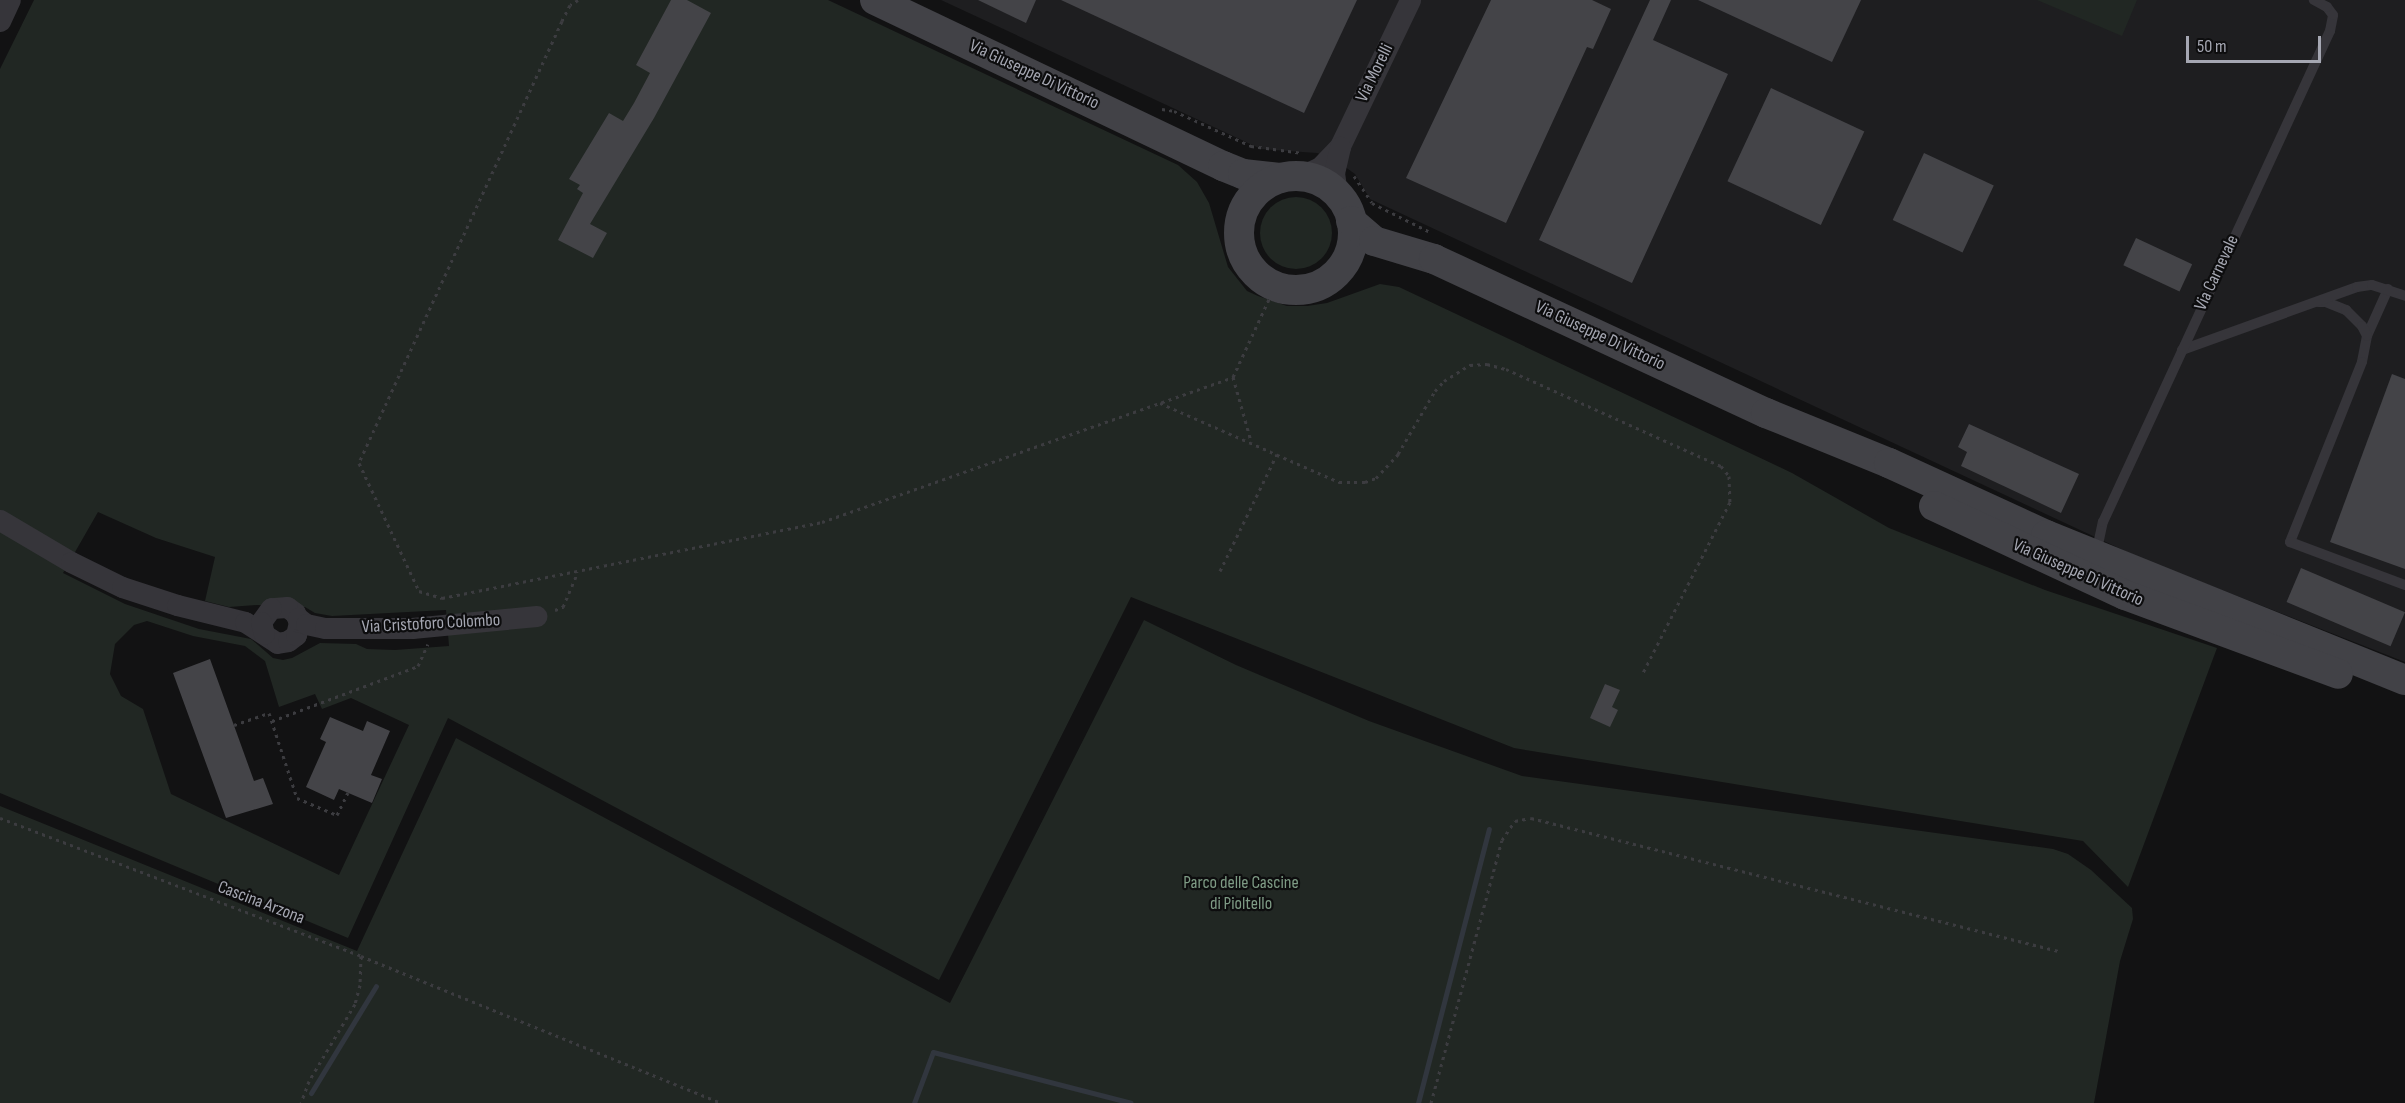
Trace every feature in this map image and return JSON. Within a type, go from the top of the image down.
[{"type":"main road","name":"Via Giuseppe Di Vittorio","points":[[875,0],[1243,174],[1290,177]]},
{"type":"main road","name":"Via Giuseppe Di Vittorio","points":[[1193,150],[1215,170],[1230,193],[1239,228]]},
{"type":"main road","points":[[1290,177],[1317,180],[1337,194],[1351,221],[1351,244],[1346,258],[1337,271],[1325,281],[1296,290],[1275,286],[1260,277],[1249,266],[1242,252],[1239,228],[1246,206],[1254,194],[1290,177]]},
{"type":"main road","name":"Via Giuseppe Di Vittorio","points":[[1351,221],[1374,241],[1434,246],[1766,413],[1885,482],[2036,555],[2141,602],[2405,698]]},
{"type":"main road","name":"Via Giuseppe Di Vittorio","points":[[1337,271],[1371,260],[1434,246]]},
{"type":"main road","name":"Via Giuseppe Di Vittorio","points":[[1766,413],[1821,433],[2096,555],[2405,680]]},
{"type":"street","points":[[0,21],[10,0]]},
{"type":"street","name":"Via Morelli","points":[[1337,194],[1334,183],[1335,156],[1410,0]]},
{"type":"street","points":[[1290,177],[1312,172],[1335,156]]},
{"type":"street","name":"Via Cristoforo Colombo","points":[[0,520],[71,562],[122,587],[177,605],[239,620],[277,643],[288,641],[296,627],[306,624],[325,628],[436,626],[536,616]]},
{"type":"street","name":"Via Cristoforo Colombo","points":[[239,620],[255,617],[282,606],[291,609],[296,627]]},
{"type":"street","points":[[264,634],[261,622],[267,611]]},
{"type":"lane","name":"Via Carnevale","points":[[2096,555],[2103,522],[2330,31],[2332,15],[2327,7],[2314,0]]},
{"type":"lane","points":[[2182,350],[2357,287],[2372,285],[2405,296]]},
{"type":"lane","points":[[2388,289],[2367,336],[2361,362],[2290,542],[2405,585]]},
{"type":"lane","points":[[2315,303],[2326,302],[2346,310],[2362,326],[2367,336]]},
{"type":"lane","points":[[2096,555],[2106,569],[2123,580],[2273,642],[2289,656]]},
{"type":"path","points":[[578,0],[570,5],[562,21],[359,463],[419,591],[442,598],[822,522],[1233,376]]},
{"type":"path","points":[[1154,105],[1174,111],[1251,146],[1335,156],[1357,178],[1369,200],[1434,246]]},
{"type":"path","points":[[1251,443],[1233,376],[1275,286]]},
{"type":"path","points":[[1160,402],[1339,482],[1358,482],[1376,478],[1398,454],[1435,391],[1444,381],[1470,365],[1487,364],[1506,369],[1721,466],[1729,476],[1730,502],[1643,673]]},
{"type":"path","points":[[1220,571],[1277,454]]},
{"type":"path","points":[[536,616],[563,607],[579,571]]},
{"type":"path","points":[[272,721],[418,666],[436,626]]},
{"type":"path","points":[[234,725],[269,713],[297,798],[337,815],[348,792]]},
{"type":"path","name":"Cascina Arzona","points":[[0,818],[361,956],[721,1103]]},
{"type":"path","points":[[1431,1103],[1502,840],[1515,821],[1531,818],[2058,951]]},
{"type":"path","points":[[301,1103],[309,1081],[355,1004],[360,985],[361,956]]},
{"type":"shaded area","points":[[941,0],[2405,0],[2405,662],[2138,557],[1370,199],[1355,174],[1334,159],[1317,153],[1261,149]]},
{"type":"green space","points":[[34,0],[828,0],[1178,165],[1197,182],[1209,203],[1228,267],[1247,291],[1287,306],[1307,306],[1327,303],[1380,284],[1399,287],[1792,473],[1889,528],[2045,590],[2217,648],[2128,887],[2083,841],[1514,748],[1131,597],[939,980],[448,718],[348,938],[0,793],[0,69]],"holes":[[[98,512],[156,538],[215,557],[205,601],[229,607],[257,605],[305,607],[315,613],[332,616],[446,610],[449,646],[395,650],[367,649],[356,644],[320,643],[292,658],[283,660],[273,658],[251,639],[199,629],[125,604],[63,573]],[[147,621],[193,636],[245,646],[265,661],[279,707],[315,694],[322,709],[351,698],[409,725],[339,875],[171,794],[143,709],[121,696],[110,674],[115,644],[134,625]]]},
{"type":"green space","points":[[2037,0],[2137,0],[2122,36]]},
{"type":"green space","points":[[1303,197],[1322,207],[1330,219],[1332,233],[1330,247],[1322,259],[1310,267],[1289,269],[1270,259],[1262,247],[1260,226],[1270,207],[1282,199]]},
{"type":"green space","name":"Parco delle Cascine di Pioltello","points":[[1144,620],[1236,665],[1369,721],[1522,776],[2053,849],[2068,854],[2091,870],[2132,908],[2133,919],[2120,961],[2094,1103],[0,1103],[0,806],[357,951],[456,738],[950,1003]]},
{"type":"building","points":[[671,0],[687,0],[711,13],[654,118],[590,224],[607,233],[593,258],[558,240],[583,193],[577,189],[580,185],[569,179],[609,113],[623,121],[634,103],[650,73],[636,65]]},
{"type":"building","points":[[978,0],[1036,0],[1026,23]]},
{"type":"building","points":[[1061,0],[1357,0],[1304,113]]},
{"type":"building","points":[[1491,0],[1592,0],[1611,9],[1593,49],[1587,47],[1506,223],[1406,178]]},
{"type":"building","points":[[1650,0],[1671,0],[1653,40],[1728,74],[1632,283],[1539,240]]},
{"type":"building","points":[[1698,0],[1861,0],[1832,62]]},
{"type":"building","points":[[1771,88],[1864,132],[1821,225],[1727,181]]},
{"type":"building","points":[[1924,153],[1994,186],[1963,253],[1893,220]]},
{"type":"building","points":[[2136,238],[2192,264],[2180,291],[2123,265]]},
{"type":"building","points":[[2392,374],[2405,379],[2405,569],[2330,542]]},
{"type":"building","points":[[1969,424],[2079,474],[2061,513],[1961,466],[1967,452],[1958,447]]},
{"type":"building","points":[[2301,568],[2405,612],[2391,646],[2287,602]]},
{"type":"building","points":[[210,659],[254,781],[263,778],[273,804],[226,818],[173,673]]},
{"type":"building","points":[[1605,684],[1620,690],[1612,707],[1618,710],[1610,727],[1590,718]]},
{"type":"building","points":[[330,717],[363,731],[367,721],[390,731],[371,775],[382,779],[372,803],[339,789],[334,800],[306,787],[326,742],[320,739]]},
{"type":"waterway","points":[[1418,1103],[1489,829]]},
{"type":"waterway","points":[[311,1093],[376,986]]},
{"type":"waterway","points":[[914,1103],[933,1052],[1131,1103]]}]
